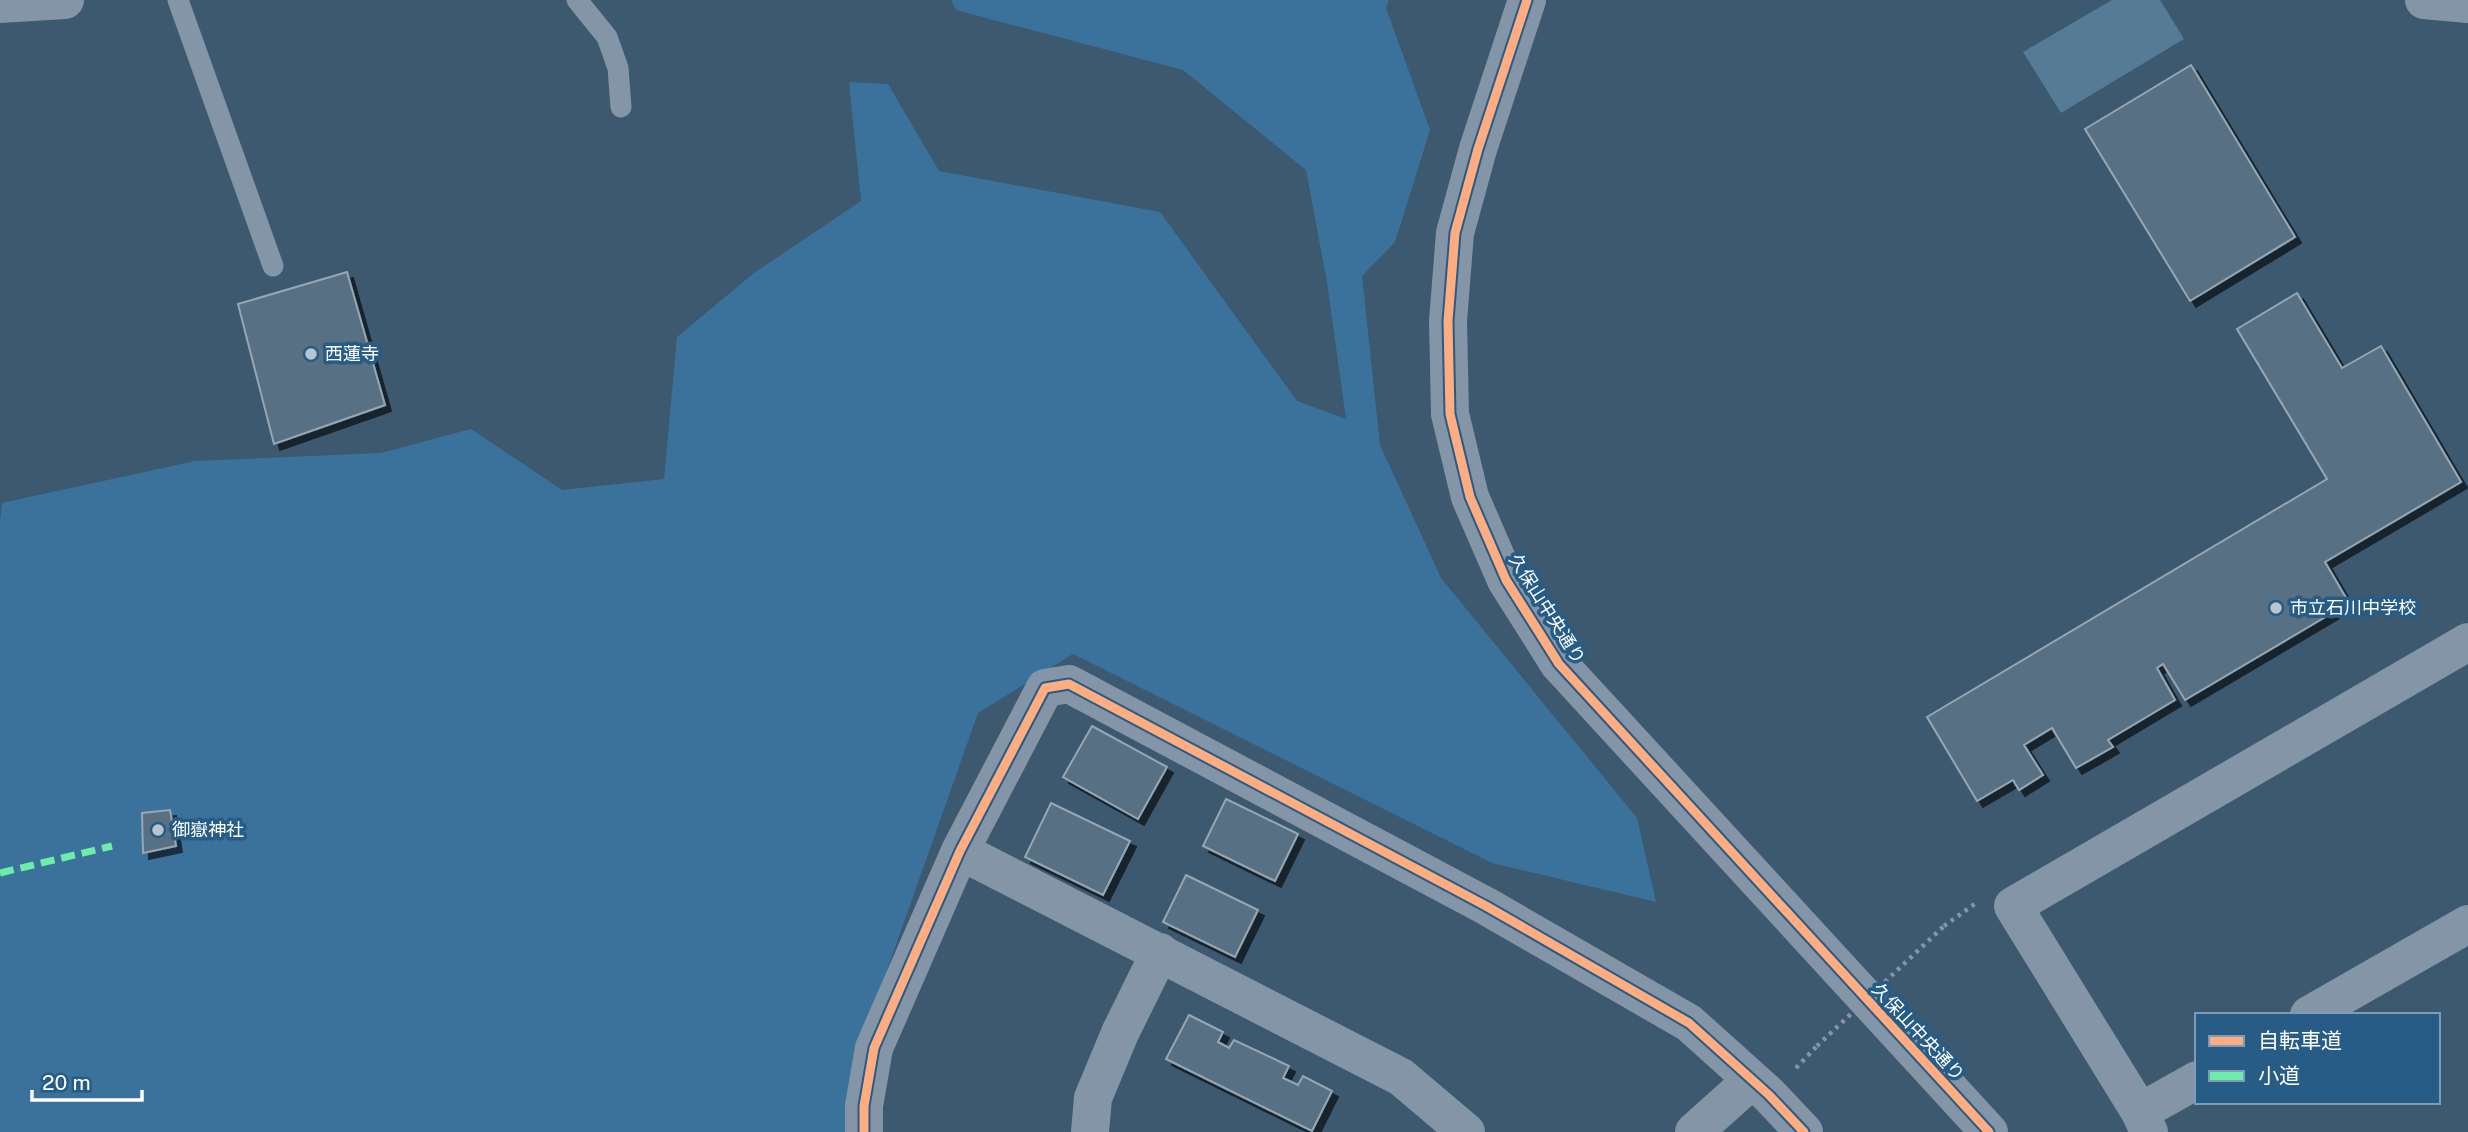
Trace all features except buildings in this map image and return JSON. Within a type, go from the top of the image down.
[{"type":"street","points":[[0,4],[65,0]]},
{"type":"street","name":"久保山中央通り","points":[[1527,0],[1478,149],[1455,233],[1448,321],[1451,414],[1470,497],[1506,580],[1559,664],[1989,1132]]},
{"type":"street","points":[[2424,0],[2468,4]]},
{"type":"street","points":[[2195,1082],[2144,1122],[2013,906],[2468,642]]},
{"type":"street","points":[[864,1132],[864,1105],[874,1048],[961,851],[1045,688],[1069,684],[1486,906],[1689,1023],[1769,1094],[1804,1132]]},
{"type":"street","points":[[961,851],[1401,1076],[1466,1132]]},
{"type":"street","points":[[2312,1013],[2468,924]]},
{"type":"street","points":[[1090,1132],[1093,1098],[1120,1032],[1160,952]]},
{"type":"street","points":[[1694,1132],[1752,1080]]},
{"type":"lane","points":[[178,0],[273,266]]},
{"type":"lane","points":[[577,0],[607,37],[618,68],[621,107]]},
{"type":"path","points":[[1817,1046],[1944,926],[1982,898]]},
{"type":"shaded area","points":[[951,0],[1389,0],[1386,8],[1430,130],[1395,242],[1362,276],[1380,445],[1441,578],[1637,818],[1656,902],[1492,863],[1073,654],[978,713],[852,1069],[852,1132],[0,1132],[2,503],[195,461],[381,453],[471,429],[562,490],[664,479],[677,337],[754,273],[861,201],[849,82],[888,84],[939,171],[1160,212],[1297,401],[1346,419],[1327,282],[1306,170],[1183,70],[956,10]]},
{"type":"shaded area","points":[[2112,0],[2160,0],[2184,39],[2061,113],[2023,52]]},
{"type":"marked path","points":[[0,873],[112,846]]},
{"type":"cycle path","points":[[1527,0],[1478,149],[1455,233],[1448,321],[1450,414],[1470,497],[1506,580],[1559,664],[1989,1132]]},
{"type":"cycle path","points":[[864,1132],[864,1106],[874,1048],[960,851],[1045,688],[1069,684],[1486,906],[1689,1023],[1769,1095],[1804,1132]]},
{"type":"place","name":"西蓮寺","points":[[311,354]]},
{"type":"place","name":"市立石川中学校","points":[[2276,608]]},
{"type":"place","name":"御嶽神社","points":[[158,830]]}]
